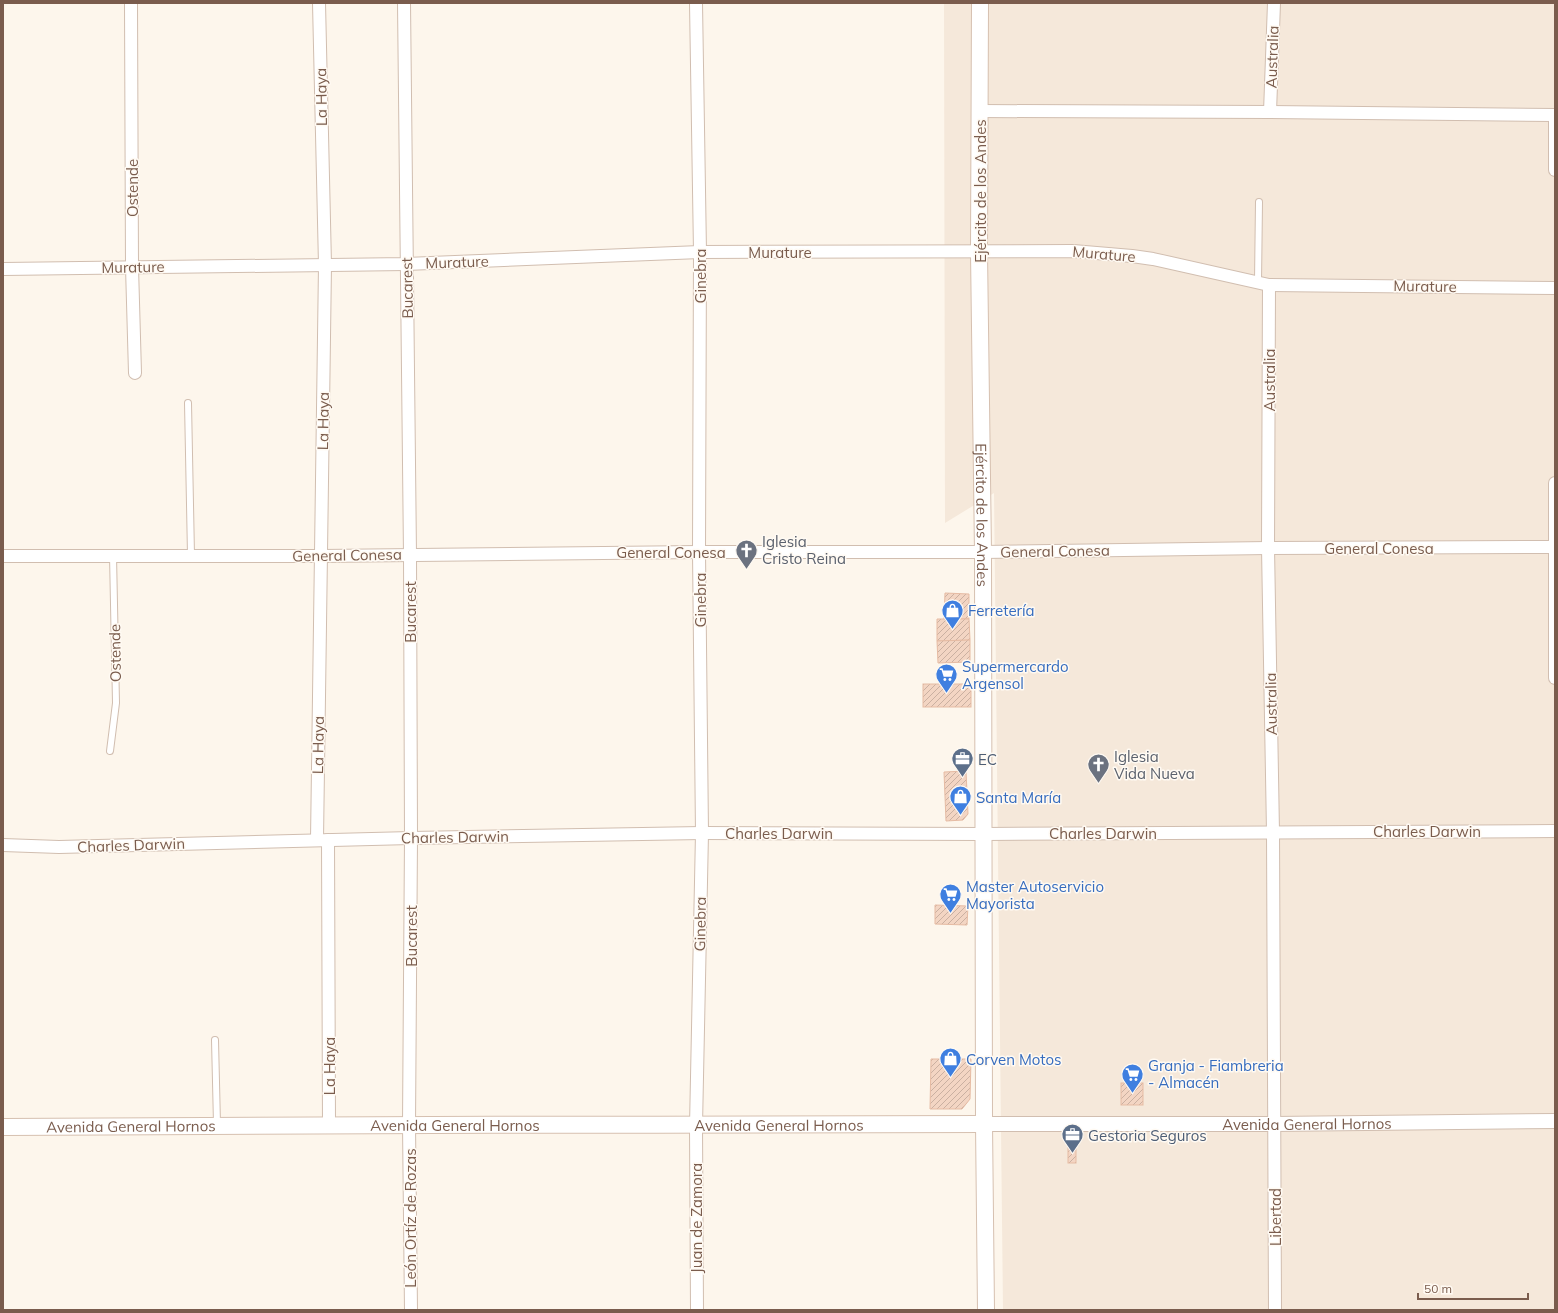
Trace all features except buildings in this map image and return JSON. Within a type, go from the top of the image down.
[{"type":"main road","name":"Ejército de los Andes","points":[[980,3],[979,252],[983,552],[984,1124],[986,1310]]},
{"type":"main road","name":"Avenida General Hornos","points":[[3,1127],[217,1124],[696,1126],[984,1124]]},
{"type":"street","name":"Ostende","points":[[131,3],[134,373]]},
{"type":"street","name":"La Haya","points":[[319,3],[325,265],[321,556],[322,840],[329,1124]]},
{"type":"street","name":"Bucarest","points":[[404,3],[412,838],[409,1125]]},
{"type":"street","name":"Ginebra","points":[[696,3],[700,252],[699,552],[702,833],[696,1126]]},
{"type":"street","name":"Australia","points":[[1270,112],[1274,3]]},
{"type":"street","points":[[980,111],[1555,115],[1555,170]]},
{"type":"street","name":"Murature","points":[[3,269],[406,264],[700,252],[1074,251],[1132,256],[1264,283],[1555,288]]},
{"type":"street","name":"Australia","points":[[1264,283],[1273,832],[1274,1124]]},
{"type":"street","points":[[1555,483],[1555,678]]},
{"type":"street","name":"General Conesa","points":[[3,556],[321,556],[699,552],[983,552],[1268,548],[1555,547]]},
{"type":"street","name":"Charles Darwin","points":[[3,845],[59,847],[412,838],[702,833],[984,834],[1555,831]]},
{"type":"street","name":"Avenida General Hornos","points":[[984,1124],[1274,1124],[1555,1121]]},
{"type":"street","name":"Libertad","points":[[1274,1124],[1275,1310]]},
{"type":"street","name":"León Ortíz de Rozas","points":[[409,1125],[411,1310]]},
{"type":"street","name":"Juan de Zamora","points":[[696,1126],[697,1310]]},
{"type":"lane","points":[[1258,202],[1264,283]]},
{"type":"lane","points":[[188,403],[191,555]]},
{"type":"lane","name":"Ostende","points":[[110,751],[116,703],[113,555]]},
{"type":"lane","points":[[215,1040],[217,1124]]},
{"type":"shaded area","points":[[944,3],[1555,3],[1555,1310],[1003,1310],[994,493],[945,523]]},
{"type":"place","name":"Iglesia Cristo Reina","points":[[747,570]]},
{"type":"place","name":"Ferretería","points":[[953,630]]},
{"type":"place","name":"Supermercardo Argensol","points":[[947,694]]},
{"type":"place","name":"EC","points":[[963,778]]},
{"type":"place","name":"Iglesia Vida Nueva","points":[[1098,784]]},
{"type":"place","name":"Santa María","points":[[960,816]]},
{"type":"place","name":"Master Autoservicio Mayorista","points":[[951,914]]},
{"type":"place","name":"Corven Motos","points":[[951,1078]]},
{"type":"place","name":"Granja - Fiambreria - Almacén","points":[[1132,1094]]},
{"type":"place","name":"Gestoria Seguros","points":[[1072,1154]]}]
